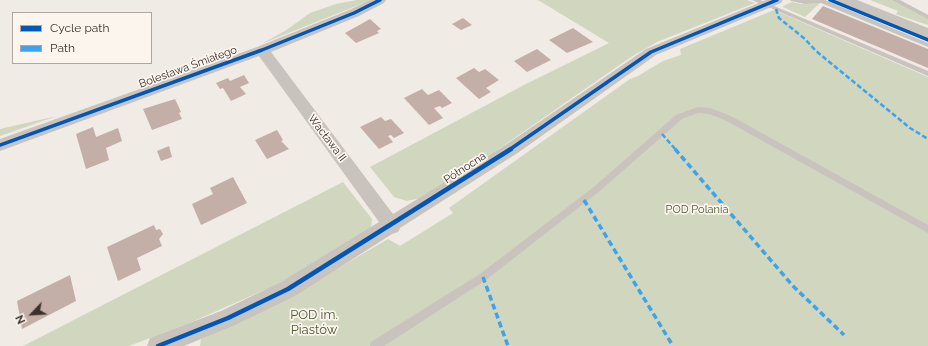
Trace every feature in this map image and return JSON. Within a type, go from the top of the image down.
[{"type":"street","name":"Bolesława Śmiałego","points":[[0,145],[262,50],[380,0]]},
{"type":"street","points":[[843,0],[928,34]]},
{"type":"street","name":"Północna","points":[[158,346],[189,340],[288,289],[392,226],[513,148],[651,52],[766,2]]},
{"type":"street","name":"Wacława II","points":[[262,50],[392,226]]},
{"type":"lane","points":[[793,0],[805,2],[822,1],[928,45]]},
{"type":"lane","points":[[895,0],[928,17]]},
{"type":"lane","points":[[766,2],[928,74]]},
{"type":"lane","points":[[375,346],[483,277],[598,188],[662,134],[679,117],[694,111],[710,111],[728,118],[928,229]]},
{"type":"green space","points":[[357,0],[371,0],[261,44],[285,31],[310,13],[336,4]]},
{"type":"green space","points":[[538,0],[747,0],[755,3],[657,42],[631,57],[503,146],[421,198],[407,201],[394,197],[370,167],[524,85],[609,43]]},
{"type":"green space","points":[[870,0],[899,0],[928,15],[928,25],[898,15],[896,14],[898,11]]},
{"type":"green space","points":[[792,2],[801,4],[820,3],[805,17],[783,7]]},
{"type":"green space","name":"POD Polania","points":[[774,10],[928,77],[928,346],[200,346],[201,339],[296,293],[388,239],[400,246],[453,213],[449,208],[630,79],[663,61],[681,55],[680,49]]},
{"type":"green space","points":[[57,116],[0,136],[0,129]]},
{"type":"green space","points":[[343,182],[372,219],[371,229],[278,284],[187,324],[129,346],[23,346]]},
{"type":"building","points":[[823,6],[928,49],[928,68],[812,19]]},
{"type":"building","points":[[463,18],[472,25],[461,30],[452,24]]},
{"type":"building","points":[[370,19],[381,29],[377,31],[379,33],[356,43],[345,33]]},
{"type":"building","points":[[573,28],[593,42],[567,53],[549,40]]},
{"type":"building","points":[[537,49],[551,60],[527,72],[514,61]]},
{"type":"building","points":[[474,68],[479,72],[485,69],[499,80],[486,88],[491,92],[479,99],[456,78]]},
{"type":"building","points":[[244,75],[249,83],[240,87],[246,94],[231,101],[223,88],[220,89],[216,83],[228,78],[230,81]]},
{"type":"building","points":[[422,89],[428,95],[439,90],[452,103],[442,108],[440,106],[434,108],[443,118],[429,125],[404,98]]},
{"type":"building","points":[[175,99],[181,112],[179,113],[182,119],[152,130],[143,109]]},
{"type":"building","points":[[381,117],[385,121],[391,119],[404,133],[394,138],[391,135],[388,136],[393,142],[379,149],[360,127]]},
{"type":"building","points":[[93,127],[96,137],[118,128],[122,141],[106,148],[109,160],[86,169],[76,134]]},
{"type":"building","points":[[277,130],[283,140],[281,141],[289,149],[267,159],[255,140]]},
{"type":"building","points":[[169,146],[172,157],[161,161],[157,151]]},
{"type":"building","points":[[233,177],[247,203],[201,225],[192,204],[213,194],[210,188]]},
{"type":"building","points":[[154,225],[156,230],[160,229],[163,234],[159,239],[162,246],[137,258],[141,270],[118,281],[107,247]]},
{"type":"building","points":[[70,275],[76,301],[22,329],[17,301]]},
{"type":"marked path","points":[[776,9],[779,18],[805,39],[816,51],[889,109],[910,128],[928,139]]},
{"type":"marked path","points":[[662,134],[793,286],[844,335]]},
{"type":"marked path","points":[[584,200],[673,346]]},
{"type":"marked path","points":[[483,277],[508,346]]},
{"type":"cycle path","points":[[0,145],[262,50],[354,13],[380,0]]},
{"type":"cycle path","points":[[158,346],[228,318],[288,289],[513,148],[651,52],[777,0]]},
{"type":"cycle path","points":[[830,0],[928,40]]},
{"type":"park label","name":"POD im. Piastów","points":[[314,322]]}]
